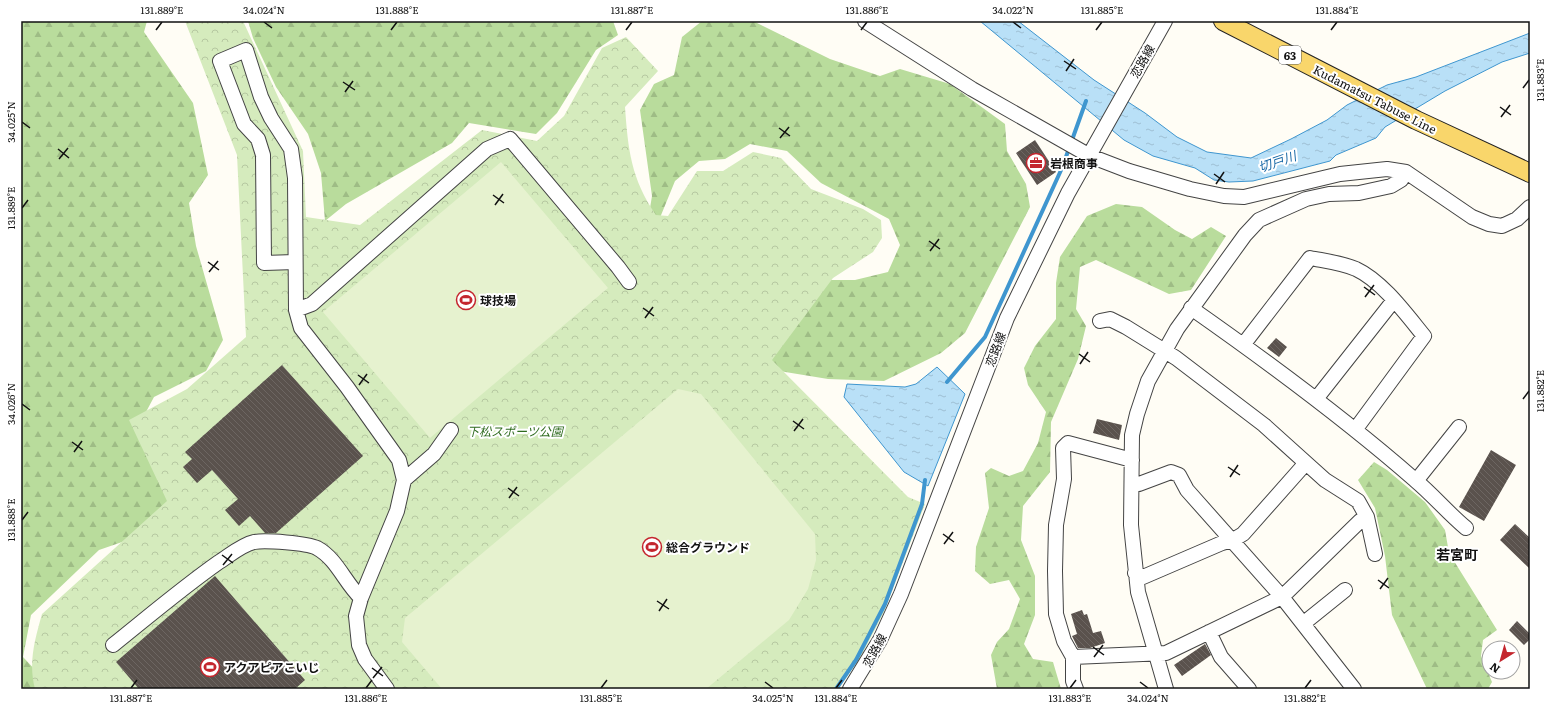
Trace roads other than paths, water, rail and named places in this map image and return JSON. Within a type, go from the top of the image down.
[{"type":"main road","name":"Kudamatsu Tabuse Line","points":[[1223,21],[1416,120],[1530,173]]},
{"type":"street","points":[[865,21],[972,89],[1090,156],[1129,171],[1224,196],[1244,197],[1340,174],[1388,170],[1406,172],[1472,216],[1489,224],[1502,226],[1517,219],[1530,207]]},
{"type":"street","name":"恋路線","points":[[850,689],[880,640],[901,594],[1007,318],[1068,193],[1090,156],[1124,91],[1165,21]]},
{"type":"street","points":[[295,262],[264,263],[263,155],[258,139],[244,124],[220,61],[246,50],[261,97],[271,118],[291,149],[296,178],[296,310],[302,328],[347,387],[399,460],[404,480],[397,511],[361,598],[356,616],[359,645],[365,658],[387,689]]},
{"type":"street","points":[[296,310],[312,304],[487,149],[510,139],[629,282]]},
{"type":"street","points":[[1166,689],[1138,592],[1131,525],[1132,435],[1136,414],[1148,381],[1177,329],[1191,308],[1244,235],[1259,220],[1306,199],[1329,194],[1359,193],[1391,186],[1400,180],[1406,172]]},
{"type":"street","points":[[1243,345],[1310,258],[1355,269],[1370,278],[1394,300],[1424,336],[1355,430]]},
{"type":"street","points":[[1316,399],[1394,300]]},
{"type":"street","points":[[1191,308],[1316,399],[1355,430],[1416,481],[1466,528]]},
{"type":"street","points":[[1100,321],[1110,319],[1121,324],[1164,352],[1176,358],[1264,425],[1305,464],[1325,480],[1358,501],[1367,516],[1375,554]]},
{"type":"street","points":[[1416,481],[1459,427]]},
{"type":"street","points":[[404,480],[434,454],[451,430]]},
{"type":"street","points":[[1076,689],[1073,681],[1073,657],[1064,641],[1056,614],[1054,571],[1056,525],[1064,479],[1063,448],[1068,443],[1132,460]]},
{"type":"street","points":[[1135,573],[1143,577],[1222,543],[1233,540],[1243,534],[1305,464]]},
{"type":"street","points":[[1132,484],[1139,484],[1170,472],[1179,476],[1187,490],[1233,540],[1304,623],[1354,689]]},
{"type":"street","points":[[1073,657],[1156,655],[1166,653],[1282,597],[1360,521],[1367,516]]},
{"type":"street","points":[[113,645],[190,582],[242,547],[253,542],[304,544],[316,548],[336,566],[353,591],[361,598]]},
{"type":"street","points":[[1304,623],[1345,590]]},
{"type":"street","points":[[1209,632],[1221,657],[1249,689]]},
{"type":"water","name":"切戸川","points":[[980,21],[1018,21],[1094,80],[1145,113],[1177,137],[1207,152],[1251,158],[1327,120],[1347,105],[1387,85],[1416,77],[1530,33],[1530,53],[1502,62],[1445,91],[1385,127],[1376,138],[1336,155],[1330,161],[1253,181],[1229,182],[1214,180],[1195,168],[1153,156],[1124,140]]},
{"type":"water","points":[[937,367],[965,394],[928,486],[904,472],[844,397],[847,384],[905,387],[916,384]]},
{"type":"waterway","points":[[947,382],[985,337],[1062,168],[1086,101]]},
{"type":"waterway","points":[[836,689],[856,660],[885,604],[922,504],[925,480]]},
{"type":"place","name":"岩根商事","points":[[1036,163]]},
{"type":"place","name":"球技場","points":[[466,300]]},
{"type":"place","name":"総合グラウンド","points":[[652,547]]},
{"type":"place","name":"アクアピアこいじ","points":[[210,667]]},
{"type":"district","name":"若宮町","points":[[1457,554]]},
{"type":"park label","name":"下松スポーツ公園","points":[[515,431]]}]
